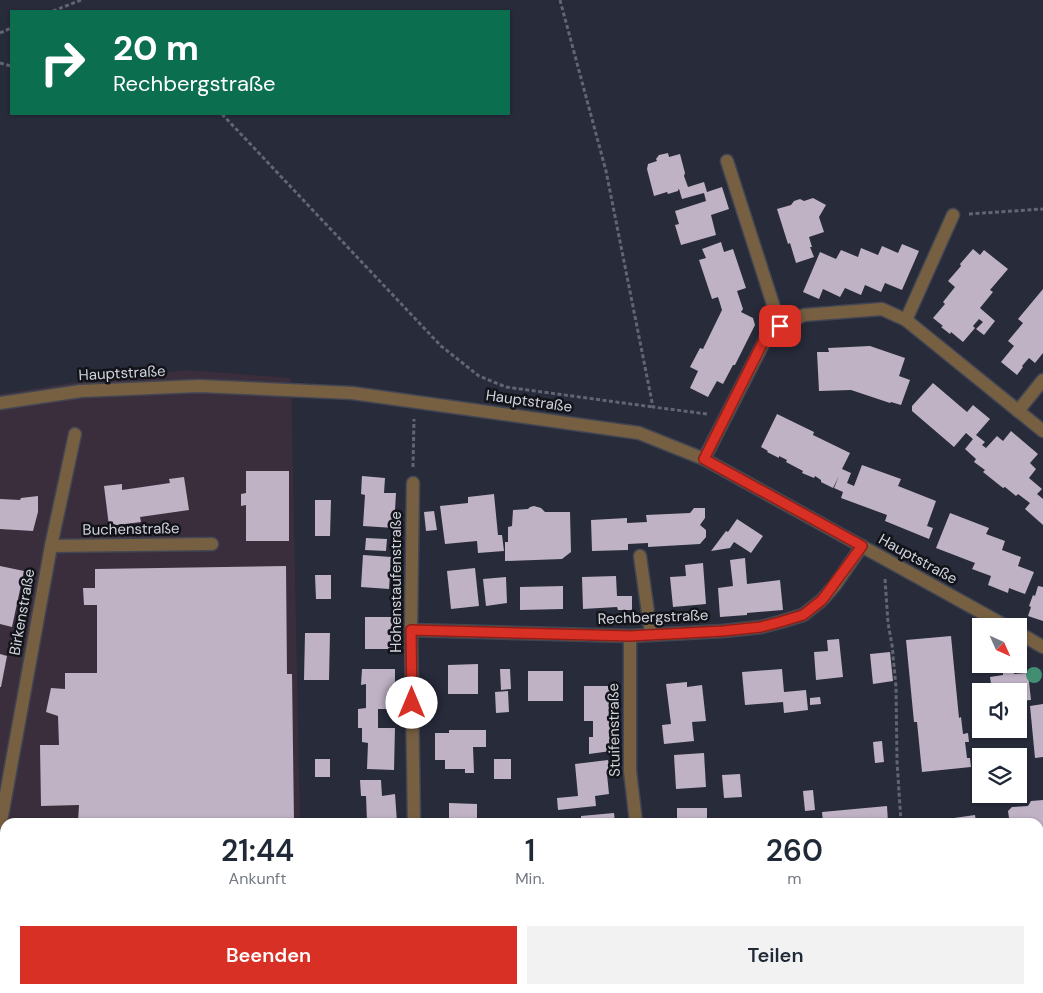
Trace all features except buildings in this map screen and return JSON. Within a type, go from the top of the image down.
[{"type":"street","points":[[727,161],[780,326]]},
{"type":"street","points":[[906,320],[953,215]]},
{"type":"street","points":[[704,459],[764,340],[780,326],[804,315],[882,309],[906,320],[1043,431]]},
{"type":"street","points":[[1018,411],[1043,380]]},
{"type":"street","name":"Hauptstraße","points":[[0,403],[81,390],[199,386],[352,393],[639,433],[704,459],[991,618]]},
{"type":"street","name":"Birkenstraße","points":[[2,818],[51,546],[75,434]]},
{"type":"street","name":"Hohenstaufenstraße","points":[[413,483],[411,630],[414,818]]},
{"type":"street","name":"Buchenstraße","points":[[51,546],[212,544]]},
{"type":"street","name":"Rechbergstraße","points":[[411,630],[630,636],[761,627],[803,615],[822,600],[835,585],[862,546]]},
{"type":"street","points":[[640,556],[651,634]]},
{"type":"street","name":"Stuifenstraße","points":[[630,636],[630,771],[636,818]]},
{"type":"street","points":[[1028,638],[1043,647]]},
{"type":"path","points":[[56,10],[81,0]]},
{"type":"path","points":[[560,0],[606,171],[653,407]]},
{"type":"path","points":[[223,115],[442,346],[479,376],[506,388],[726,416]]},
{"type":"path","points":[[953,215],[1043,209]]},
{"type":"path","points":[[413,483],[414,402]]},
{"type":"path","points":[[884,559],[888,623],[896,687],[897,761],[902,818]]},
{"type":"shaded area","points":[[186,370],[291,378],[300,818],[0,818],[0,394],[70,383]]},
{"type":"route","points":[[412,703],[411,630],[630,636],[723,631],[761,627],[803,615],[822,600],[835,585],[862,546],[704,459],[764,340],[780,326]]}]
